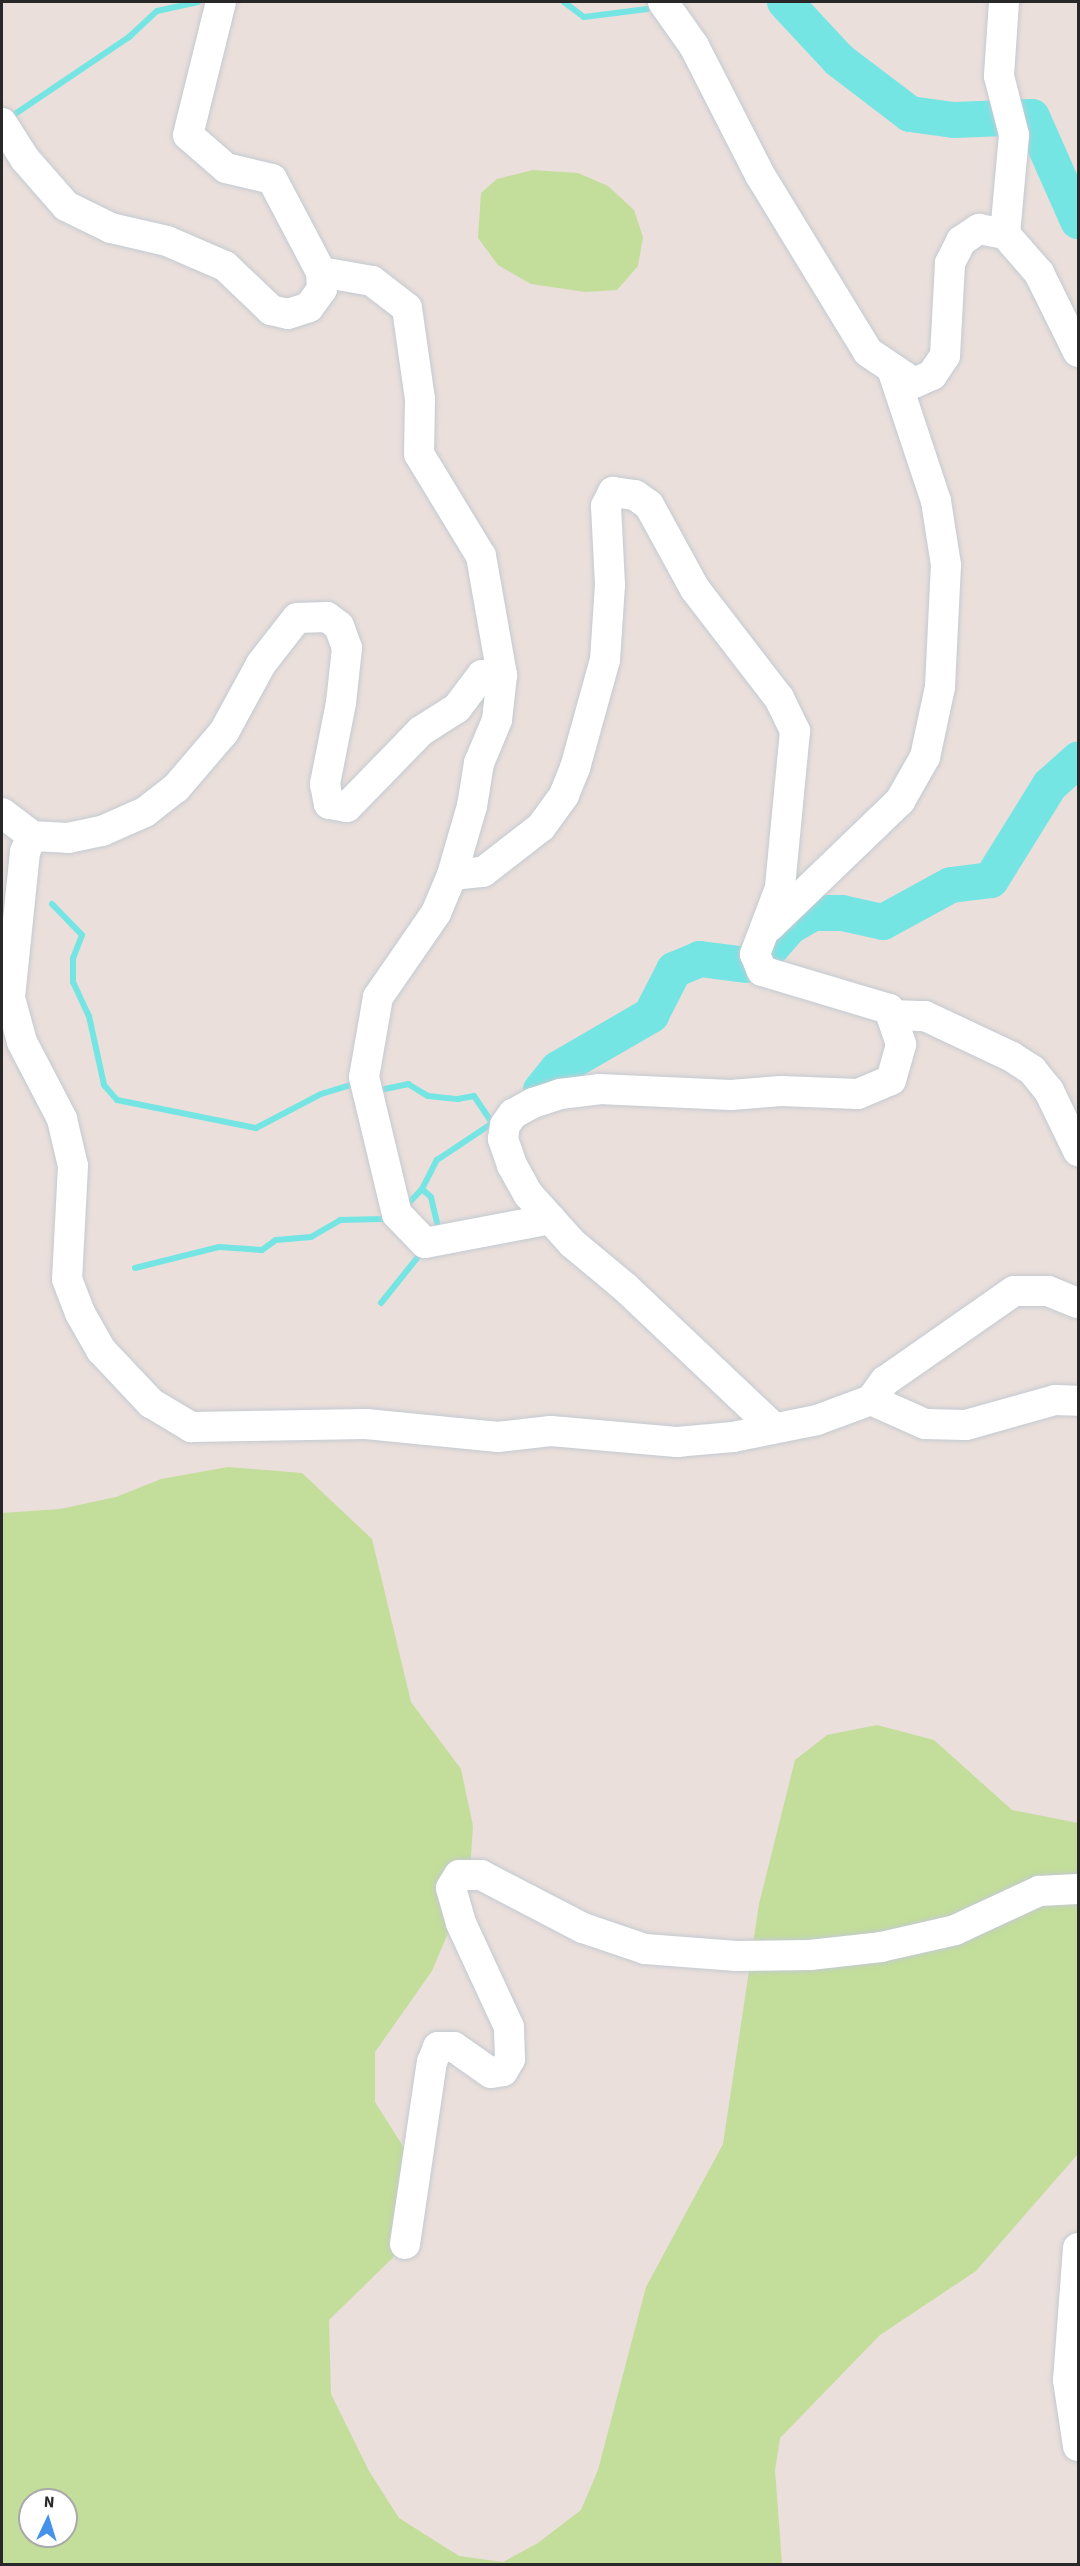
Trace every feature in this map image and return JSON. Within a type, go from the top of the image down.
[{"type":"street","points":[[2,123],[25,159],[66,206],[111,228],[168,242],[225,266],[271,310],[288,314],[309,307],[322,289],[321,272],[272,179],[225,168],[188,135],[221,2]]},
{"type":"street","points":[[663,2],[694,46],[760,175],[857,338],[893,372],[914,383],[932,375],[945,356],[950,262],[961,241],[979,229],[1005,234],[1039,273],[1078,352]]},
{"type":"street","points":[[1004,2],[999,76],[1014,135],[1005,234]]},
{"type":"street","points":[[321,272],[372,281],[407,308],[420,399],[419,454],[481,556],[502,675],[497,720],[479,763],[472,806],[452,875],[436,912],[378,998],[363,1077],[397,1215],[425,1243],[551,1219]]},
{"type":"street","points":[[764,932],[900,801],[925,757],[940,687],[946,565],[936,501],[893,372]]},
{"type":"street","points":[[452,875],[483,872],[541,827],[564,795],[605,660],[610,585],[604,532],[606,506],[613,492],[635,495],[649,505],[695,589],[779,698],[795,731],[780,888],[755,954],[762,970],[889,1009],[892,1015],[925,1016],[1032,1070],[1049,1091],[1078,1152]]},
{"type":"street","points":[[2,813],[32,836],[68,838],[102,831],[145,812],[176,788],[225,732],[261,664],[297,618],[327,617],[339,626],[347,648],[342,703],[325,784],[329,804],[347,807],[421,731],[457,708],[482,675],[502,675]]},
{"type":"street","points":[[32,836],[25,852],[10,998],[22,1042],[62,1119],[73,1166],[67,1279],[80,1313],[101,1350],[151,1403],[191,1426],[226,1429],[366,1424],[498,1437],[551,1431],[677,1442],[818,1420],[871,1400],[885,1380],[1014,1291],[1048,1291],[1078,1303]]},
{"type":"street","points":[[774,1428],[626,1288],[572,1243],[528,1194],[502,1139],[513,1114],[560,1094],[599,1089],[730,1095],[781,1091],[858,1094],[891,1080],[901,1044],[889,1009]]},
{"type":"street","points":[[871,1400],[925,1424],[966,1425],[1055,1400],[1078,1401]]},
{"type":"street","points":[[405,2244],[432,2062],[438,2047],[454,2047],[491,2073],[503,2071],[510,2059],[509,2027],[461,1923],[451,1888],[459,1875],[482,1875],[584,1928],[645,1949],[737,1956],[810,1955],[881,1947],[955,1930],[1039,1891],[1078,1889]]},
{"type":"street","points":[[1078,2248],[1068,2380],[1078,2446]]},
{"type":"green space","points":[[533,170],[578,173],[608,186],[634,210],[643,237],[638,266],[617,290],[585,292],[531,284],[498,265],[478,238],[481,193],[497,179]]},
{"type":"green space","points":[[228,1467],[302,1473],[372,1539],[411,1702],[461,1769],[473,1826],[469,1883],[432,1971],[375,2052],[375,2102],[406,2151],[414,2237],[329,2320],[331,2394],[369,2471],[399,2518],[459,2556],[503,2562],[538,2543],[581,2510],[598,2470],[646,2287],[723,2144],[759,1904],[795,1760],[827,1735],[877,1725],[934,1740],[1012,1810],[1078,1823],[1078,2154],[976,2271],[880,2335],[780,2438],[775,2470],[782,2564],[2,2564],[2,1513],[60,1509],[116,1497],[161,1479]]},
{"type":"waterway","points":[[15,114],[129,37],[157,11],[198,2]]},
{"type":"waterway","points":[[564,2],[584,17],[647,9]]},
{"type":"waterway","points":[[785,2],[839,60],[910,114],[954,120],[1032,117],[1078,221]]},
{"type":"waterway","points":[[771,948],[789,927],[813,913],[842,913],[883,922],[951,885],[991,880],[1050,785],[1078,760]]},
{"type":"waterway","points":[[52,904],[82,935],[73,958],[73,982],[89,1016],[104,1085],[117,1100],[256,1128],[321,1094],[348,1086]]},
{"type":"waterway","points":[[541,1090],[558,1069],[651,1015],[674,970],[700,959],[746,965]]},
{"type":"waterway","points":[[385,1089],[408,1084],[428,1096],[458,1099],[474,1096],[492,1123]]},
{"type":"waterway","points":[[408,1204],[422,1189],[437,1160],[494,1122]]},
{"type":"waterway","points":[[422,1189],[431,1197],[438,1228]]},
{"type":"waterway","points":[[135,1268],[219,1247],[262,1250],[276,1240],[311,1237],[340,1220],[382,1219]]},
{"type":"waterway","points":[[381,1303],[421,1253]]}]
